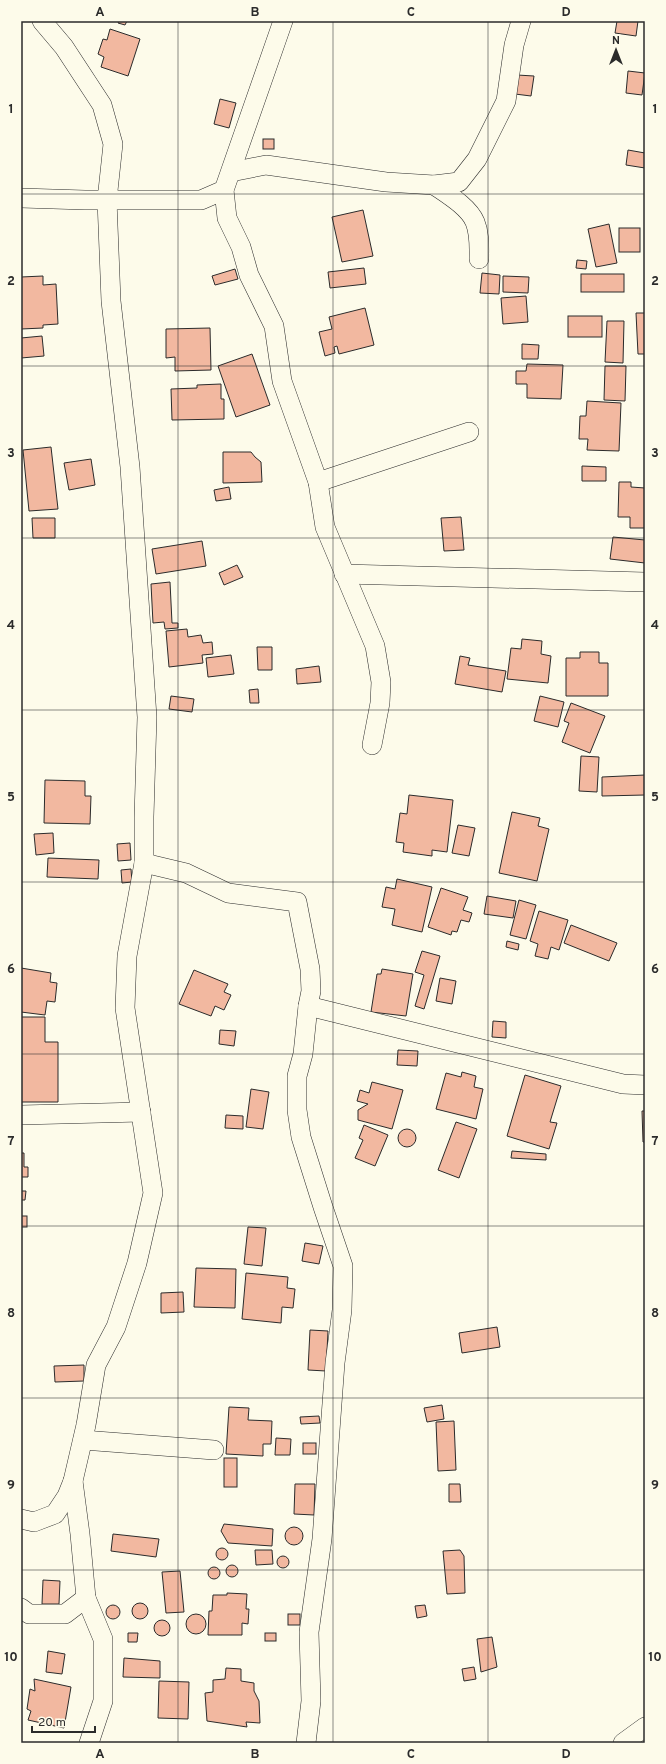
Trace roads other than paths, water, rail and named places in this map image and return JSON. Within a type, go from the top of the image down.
[{"type":"street","points":[[21,1519],[34,1522],[55,1514],[67,1496],[73,1481],[83,1440],[96,1365],[116,1327],[137,1263],[153,1193],[125,1008],[127,956],[144,863],[147,717],[130,467],[111,301],[107,200],[113,144],[102,105],[64,47],[42,21]]},
{"type":"street","points":[[283,21],[224,190],[227,218],[241,247],[249,275],[274,326],[282,381],[318,482],[325,527],[375,646],[381,682],[380,703],[372,745]]},
{"type":"street","points":[[231,172],[266,165],[386,182],[434,185],[459,182],[477,159],[506,101],[514,45],[521,21]]},
{"type":"street","points":[[434,185],[459,203],[475,221],[479,238],[479,259]]},
{"type":"street","points":[[21,198],[201,200],[224,190]]},
{"type":"street","points":[[201,200],[227,218]]},
{"type":"street","points":[[318,482],[469,432]]},
{"type":"street","points":[[344,574],[645,582]]},
{"type":"street","points":[[144,863],[186,873],[228,893],[297,902],[310,969],[311,991],[303,1054],[297,1076],[297,1110],[301,1137],[322,1207],[343,1266],[342,1310],[335,1363],[322,1539],[309,1632],[311,1701],[306,1743]]},
{"type":"street","points":[[308,1006],[623,1084],[645,1085]]},
{"type":"street","points":[[21,1115],[141,1112]]},
{"type":"street","points":[[83,1440],[214,1450]]},
{"type":"street","points":[[73,1481],[86,1598],[103,1639],[103,1701],[89,1743]]},
{"type":"street","points":[[21,1608],[29,1614],[65,1614],[86,1598]]},
{"type":"street","points":[[623,1743],[645,1728]]}]
